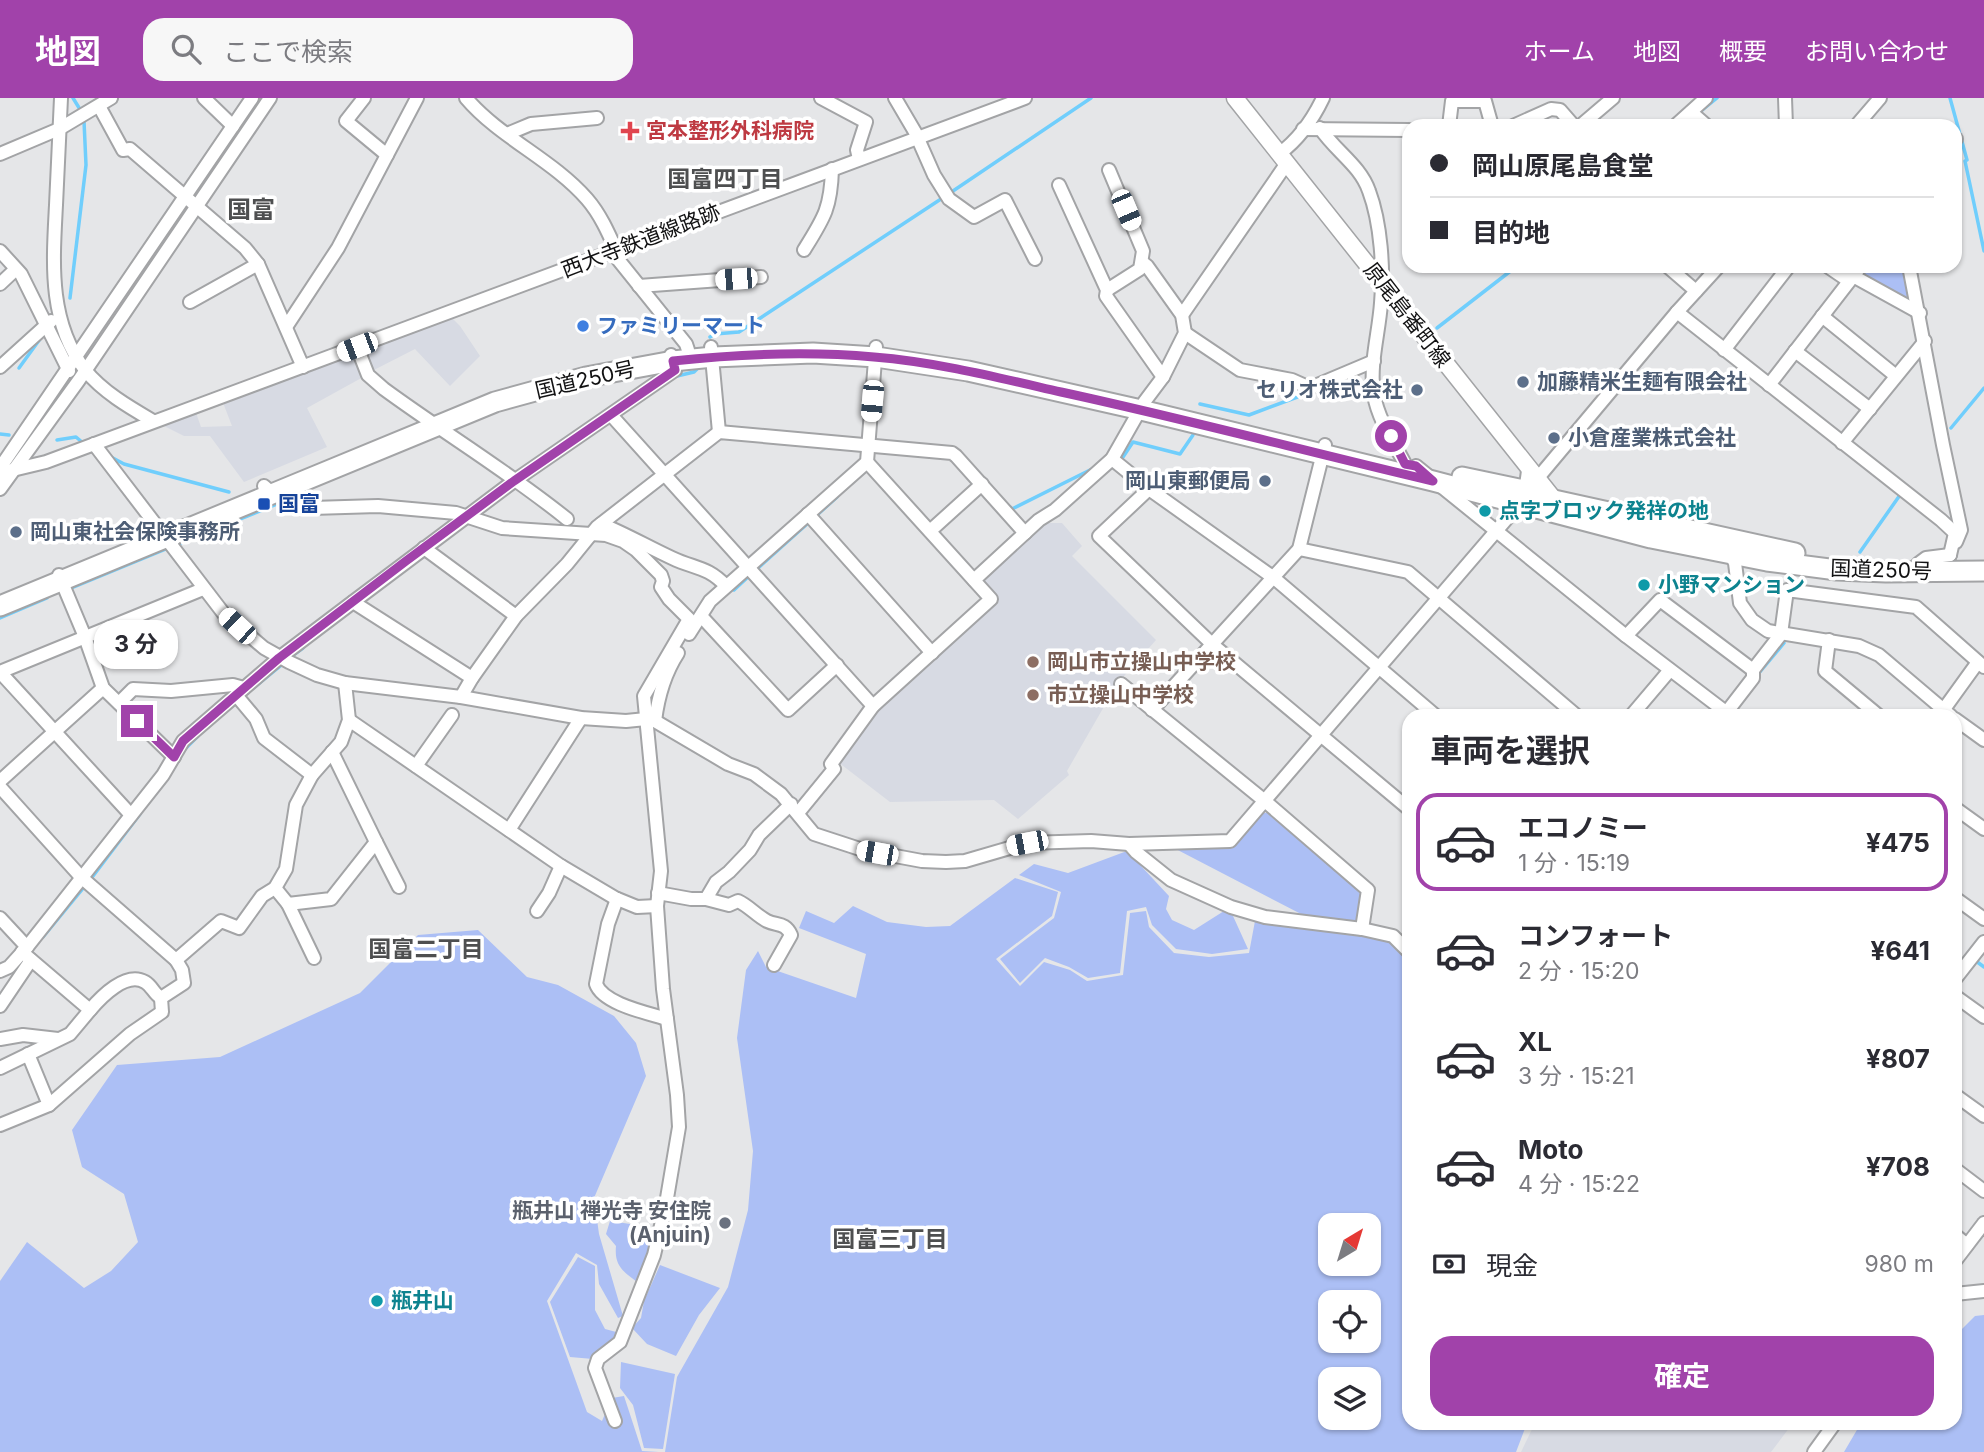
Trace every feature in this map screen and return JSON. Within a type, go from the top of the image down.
[{"type":"highway","name":"国道250号","points":[[0,606],[60,577],[432,423],[495,394],[584,368],[677,355],[810,345],[969,361],[1324,450],[1433,481],[1527,485],[1587,523],[1767,561],[1837,570],[1918,573],[1984,571]]},
{"type":"highway","name":"国道250号","points":[[1324,450],[1527,485],[1554,500],[1798,553],[1918,564],[1984,563]]},
{"type":"highway","name":"国道250号","points":[[0,595],[60,577]]},
{"type":"main road","name":"原尾島番町線","points":[[1235,98],[1381,282],[1527,485]]},
{"type":"main road","points":[[1554,500],[1566,511],[1587,523]]},
{"type":"street","points":[[61,98],[53,272],[58,312],[77,357],[86,370],[113,395],[153,421]]},
{"type":"street","points":[[0,154],[59,129],[111,98]]},
{"type":"street","points":[[204,98],[233,126]]},
{"type":"street","points":[[0,489],[4,471],[77,357],[252,98]]},
{"type":"street","points":[[4,471],[86,370],[270,98]]},
{"type":"street","points":[[365,98],[346,121],[387,155]]},
{"type":"street","points":[[286,327],[338,248],[417,98]]},
{"type":"street","points":[[0,1006],[26,954],[85,881],[163,775],[183,741],[427,550],[517,483],[613,418],[675,370],[677,355],[686,344],[614,251],[599,215],[588,200],[572,184],[481,114],[466,98]]},
{"type":"street","points":[[821,98],[866,122],[857,149],[859,159]]},
{"type":"street","points":[[895,98],[946,195],[974,217],[1005,200],[1035,259]]},
{"type":"street","name":"西大寺鉄道線路跡","points":[[4,471],[94,444],[1025,98]]},
{"type":"street","points":[[1182,315],[1287,148],[1314,117],[1323,98]]},
{"type":"street","points":[[1588,119],[1613,98]]},
{"type":"street","points":[[1683,119],[1706,98]]},
{"type":"street","points":[[1785,98],[1785,119]]},
{"type":"street","points":[[1862,119],[1880,98]]},
{"type":"street","points":[[1450,119],[1452,101],[1485,99],[1490,119]]},
{"type":"street","points":[[99,106],[123,150],[130,149],[245,248],[258,264],[303,367]]},
{"type":"street","points":[[1529,119],[1552,109],[1560,110],[1568,119]]},
{"type":"street","points":[[1691,112],[1699,119]]},
{"type":"street","points":[[507,134],[531,124],[597,118]]},
{"type":"street","points":[[1320,128],[1357,168],[1369,190],[1381,252],[1381,302],[1374,364],[1374,395],[1381,417],[1410,465],[1721,709]]},
{"type":"street","points":[[1303,129],[1402,130]]},
{"type":"street","points":[[804,250],[826,214],[832,190],[832,169]]},
{"type":"street","points":[[1107,290],[1140,269],[1143,251],[1108,170]]},
{"type":"street","points":[[1059,185],[1107,290],[1106,296],[1163,377]]},
{"type":"street","points":[[0,251],[16,269],[69,371]]},
{"type":"street","points":[[974,580],[1112,458],[1163,377],[1185,333],[1182,315],[1142,262]]},
{"type":"street","points":[[190,302],[258,264]]},
{"type":"street","points":[[0,285],[16,269]]},
{"type":"street","points":[[1675,273],[1696,291]]},
{"type":"street","points":[[94,444],[224,614],[249,637],[284,660],[317,675],[345,682],[461,697],[581,718],[651,720],[728,764],[754,774],[781,793],[814,834],[863,850],[922,861],[965,861],[1027,843],[1230,841],[1495,531],[1527,485],[1713,273]]},
{"type":"street","points":[[1724,350],[1784,273]]},
{"type":"street","points":[[1911,273],[1961,530],[1950,555]]},
{"type":"street","points":[[1769,385],[1854,274],[1920,313]]},
{"type":"street","points":[[639,285],[761,278]]},
{"type":"street","points":[[0,367],[47,326],[58,312]]},
{"type":"street","points":[[1677,312],[1955,533],[1950,555]]},
{"type":"street","points":[[1822,316],[1896,376]]},
{"type":"street","points":[[1185,333],[1240,370],[1292,380],[1310,388],[1374,364]]},
{"type":"street","points":[[1842,443],[1925,341]]},
{"type":"street","points":[[357,347],[368,375],[384,389],[567,519]]},
{"type":"street","points":[[1795,351],[1870,409]]},
{"type":"street","points":[[712,352],[719,432]]},
{"type":"street","points":[[651,720],[671,664],[710,601],[811,517],[867,462],[876,352]]},
{"type":"street","points":[[613,418],[873,706]]},
{"type":"street","points":[[461,697],[516,616],[567,564],[596,529],[719,432],[952,453],[1026,533]]},
{"type":"street","points":[[1152,710],[1299,549],[1324,450]]},
{"type":"street","points":[[1112,458],[1149,489],[1274,579],[1428,709]]},
{"type":"street","points":[[706,899],[716,882],[750,850],[759,835],[794,809],[834,769],[831,764],[873,706],[991,599],[867,462]]},
{"type":"street","points":[[930,531],[982,484]]},
{"type":"street","points":[[268,489],[312,508],[377,506],[456,513],[502,528],[596,529],[635,538],[678,561],[714,574],[726,586]]},
{"type":"street","points":[[1149,489],[1099,536],[1213,645],[1402,803]]},
{"type":"street","points":[[811,517],[932,653]]},
{"type":"street","points":[[596,529],[636,550],[661,575],[662,587],[669,599],[689,619],[644,696],[651,720],[661,871],[658,899],[679,1127],[654,1255],[620,1342],[598,1359],[595,1368],[615,1421]]},
{"type":"street","points":[[1299,549],[1408,572],[1569,709]]},
{"type":"street","points":[[427,550],[516,616]]},
{"type":"street","points":[[1730,553],[1735,563],[1740,603],[1752,620],[1768,631],[1859,646],[1879,655],[1938,709]]},
{"type":"street","points":[[1918,564],[1926,558],[1950,555]]},
{"type":"street","points":[[60,577],[103,688],[174,757]]},
{"type":"street","points":[[131,815],[0,672],[203,589]]},
{"type":"street","points":[[1732,709],[1754,678],[1753,670],[1781,634],[1787,590],[1916,607],[1981,665],[1948,709]]},
{"type":"street","points":[[1626,636],[1660,600],[1753,670]]},
{"type":"street","points":[[356,604],[472,678]]},
{"type":"street","points":[[701,616],[788,710],[837,665]]},
{"type":"street","points":[[1829,640],[1825,671],[1871,709]]},
{"type":"street","points":[[1637,709],[1670,670]]},
{"type":"street","points":[[176,960],[221,920],[239,928],[262,896],[275,888],[286,869],[296,805],[312,775],[341,742],[349,720],[345,682]]},
{"type":"street","points":[[1121,684],[1266,802],[1368,890],[1362,929]]},
{"type":"street","points":[[118,703],[133,689],[171,691],[233,685],[256,719],[264,738],[312,775]]},
{"type":"street","points":[[0,781],[103,688]]},
{"type":"street","points":[[416,766],[452,715]]},
{"type":"street","points":[[509,830],[581,718]]},
{"type":"street","points":[[349,720],[561,866],[617,899],[637,907],[658,899],[706,899],[729,905],[738,901],[749,906],[767,921],[781,924],[791,935],[774,965]]},
{"type":"street","points":[[1962,724],[1984,740]]},
{"type":"street","points":[[332,752],[400,887]]},
{"type":"street","points":[[0,787],[85,881],[176,960],[182,970],[184,984],[161,998]]},
{"type":"street","points":[[1962,813],[1984,829]]},
{"type":"street","points":[[288,904],[331,899],[376,842]]},
{"type":"street","points":[[1129,844],[1171,880],[1231,907],[1265,917],[1362,929],[1393,936],[1402,945]]},
{"type":"street","points":[[537,911],[549,893],[561,866]]},
{"type":"street","points":[[275,888],[288,904],[314,958]]},
{"type":"street","points":[[617,899],[608,924],[596,984],[598,990],[609,999],[667,1019]]},
{"type":"street","points":[[1962,903],[1984,919]]},
{"type":"street","points":[[0,918],[26,954],[90,1010]]},
{"type":"street","points":[[1962,970],[1984,942]]},
{"type":"street","points":[[0,971],[26,954]]},
{"type":"street","points":[[0,1068],[70,1034],[105,992],[135,980],[143,981],[161,998],[162,1012],[130,1034],[49,1105],[0,1125]]},
{"type":"street","points":[[1962,1001],[1984,1017]]},
{"type":"street","points":[[0,1039],[23,1035],[59,1040]]},
{"type":"street","points":[[28,1054],[49,1105]]},
{"type":"street","points":[[1962,1100],[1984,1116]]},
{"type":"street","points":[[0,1133],[0,1139]]},
{"type":"street","points":[[1962,1174],[1984,1191]]},
{"type":"street","points":[[1962,1252],[1984,1223]]},
{"type":"street","points":[[1962,1241],[1967,1245]]},
{"type":"street","points":[[1962,1290],[1984,1291]]},
{"type":"street","points":[[1814,1452],[1830,1430]]},
{"type":"shaded area","points":[[1861,273],[1906,273],[1912,301],[1907,303],[1863,278]]},
{"type":"shaded area","points":[[451,317],[480,356],[450,386],[415,349],[370,372],[363,350]]},
{"type":"shaded area","points":[[356,355],[365,376],[307,408],[327,447],[244,482],[210,436],[184,436],[158,423],[195,410],[201,427],[232,426],[222,400]]},
{"type":"shaded area","name":"岡山市立操山中学校","points":[[1042,523],[1062,523],[1082,546],[1072,556],[1156,640],[1117,684],[1067,771],[1069,775],[1018,819],[994,800],[890,802],[838,762],[877,710],[997,600],[982,582],[982,576]]},
{"type":"shaded area","points":[[1260,813],[1267,813],[1359,890],[1361,906],[1356,922],[1301,914],[1170,846],[1238,842]]},
{"type":"shaded area","points":[[1127,851],[1169,896],[1166,909],[1172,920],[1194,930],[1224,911],[1233,916],[1248,949],[1212,954],[1176,949],[1152,925],[1146,907],[1127,911],[1120,973],[1088,978],[1045,958],[1020,983],[1000,959],[1054,918],[1061,892],[1019,875],[1034,864],[1068,873]]},
{"type":"shaded area","points":[[1015,878],[1058,892],[1052,916],[996,959],[1020,986],[1044,962],[1070,970],[1087,981],[1123,975],[1130,913],[1146,911],[1149,927],[1174,953],[1209,957],[1249,953],[1255,921],[1383,939],[1395,945],[1402,954],[1402,1430],[1524,1430],[1516,1452],[665,1452],[677,1377],[728,1287],[748,1210],[753,1151],[737,1038],[746,970],[758,951],[766,967],[856,998],[866,954],[799,928],[806,911],[834,923],[853,906],[887,922],[926,927],[950,926]]},
{"type":"shaded area","points":[[478,930],[527,977],[558,985],[614,1016],[636,1043],[646,1076],[594,1198],[599,1234],[623,1316],[618,1318],[599,1284],[597,1265],[576,1253],[547,1301],[587,1412],[602,1421],[612,1398],[624,1396],[642,1451],[659,1452],[0,1452],[0,1281],[27,1242],[84,1288],[111,1271],[138,1242],[124,1194],[82,1167],[72,1130],[117,1065],[220,1057],[360,993],[418,935]]},
{"type":"shaded area","points":[[610,1221],[637,1225],[641,1233],[655,1237],[640,1284],[618,1264],[616,1246],[606,1234]]},
{"type":"shaded area","points":[[578,1257],[595,1266],[595,1310],[605,1329],[620,1333],[593,1359],[570,1357],[550,1302]]},
{"type":"shaded area","points":[[660,1265],[720,1288],[699,1315],[676,1356],[647,1344],[632,1328],[641,1318],[644,1301]]},
{"type":"shaded area","points":[[1984,1315],[1984,1452],[1844,1452],[1857,1430],[1962,1430],[1962,1329],[1975,1316]]},
{"type":"shaded area","points":[[621,1362],[675,1374],[663,1449],[644,1448],[633,1405],[620,1388]]},
{"type":"shaded area","points":[[1532,1430],[1788,1430],[1771,1452],[1521,1452]]},
{"type":"waterway","points":[[73,98],[81,111]]},
{"type":"waterway","points":[[950,193],[1091,98]]},
{"type":"waterway","points":[[1701,111],[1717,98]]},
{"type":"waterway","points":[[1950,98],[1956,119]]},
{"type":"waterway","points":[[70,298],[86,165],[84,121]]},
{"type":"waterway","points":[[1962,142],[1984,251]]},
{"type":"waterway","points":[[710,337],[715,334],[739,332],[944,197]]},
{"type":"waterway","points":[[1437,328],[1508,273]]},
{"type":"waterway","points":[[19,368],[40,339]]},
{"type":"waterway","points":[[677,376],[697,369]]},
{"type":"waterway","points":[[1951,428],[1984,388]]},
{"type":"waterway","points":[[1200,404],[1249,415],[1311,392]]},
{"type":"waterway","points":[[0,434],[9,435]]},
{"type":"waterway","points":[[1123,457],[1133,442],[1180,454],[1193,435]]},
{"type":"waterway","points":[[57,440],[76,437],[83,443]]},
{"type":"waterway","points":[[111,457],[124,464],[229,492]]},
{"type":"waterway","points":[[1010,507],[1012,509],[1092,469]]},
{"type":"waterway","points":[[1860,552],[1900,495]]},
{"type":"waterway","points":[[757,569],[837,497]]},
{"type":"waterway","points":[[176,545],[282,502]]},
{"type":"waterway","points":[[69,589],[166,549]]},
{"type":"waterway","points":[[734,590],[749,576]]},
{"type":"waterway","points":[[0,618],[47,598]]},
{"type":"waterway","points":[[1759,673],[1784,643]]},
{"type":"waterway","points":[[289,658],[303,648]]},
{"type":"waterway","points":[[246,694],[284,663]]},
{"type":"waterway","points":[[184,750],[198,736]]},
{"type":"waterway","points":[[90,880],[140,814]]},
{"type":"waterway","points":[[43,937],[85,886]]},
{"type":"waterway","points":[[13,971],[24,959]]},
{"type":"waterway","points":[[1976,961],[1984,967]]},
{"type":"place","name":"宮本整形外科病院","points":[[630,131]]},
{"type":"place","name":"ファミリーマート","points":[[583,326]]},
{"type":"place","name":"加藤精米生麺有限会社","points":[[1523,382]]},
{"type":"place","name":"セリオ株式会社","points":[[1417,390]]},
{"type":"place","name":"小倉産業株式会社","points":[[1554,438]]},
{"type":"place","name":"岡山東郵便局","points":[[1265,481]]},
{"type":"place","name":"国富","points":[[264,504]]},
{"type":"place","name":"点字ブロック発祥の地","points":[[1485,511]]},
{"type":"place","name":"岡山東社会保険事務所","points":[[16,532]]},
{"type":"place","name":"小野マンション","points":[[1644,585]]},
{"type":"place","name":"岡山市立操山中学校","points":[[1033,662]]},
{"type":"place","name":"市立操山中学校","points":[[1033,695]]},
{"type":"place","name":"瓶井山 禅光寺 安住院 (Anjuin)","points":[[725,1223]]},
{"type":"place","name":"瓶井山","points":[[377,1301]]},
{"type":"district","name":"国富四丁目","points":[[725,179]]},
{"type":"district","name":"国富","points":[[251,210]]},
{"type":"district","name":"国富二丁目","points":[[426,949]]},
{"type":"district","name":"国富三丁目","points":[[890,1239]]},
{"type":"route","points":[[137,721],[174,757],[183,741],[279,658],[514,481],[675,370],[673,361],[813,353],[876,357],[968,371],[1433,481],[1416,466],[1405,464],[1391,436]]}]
